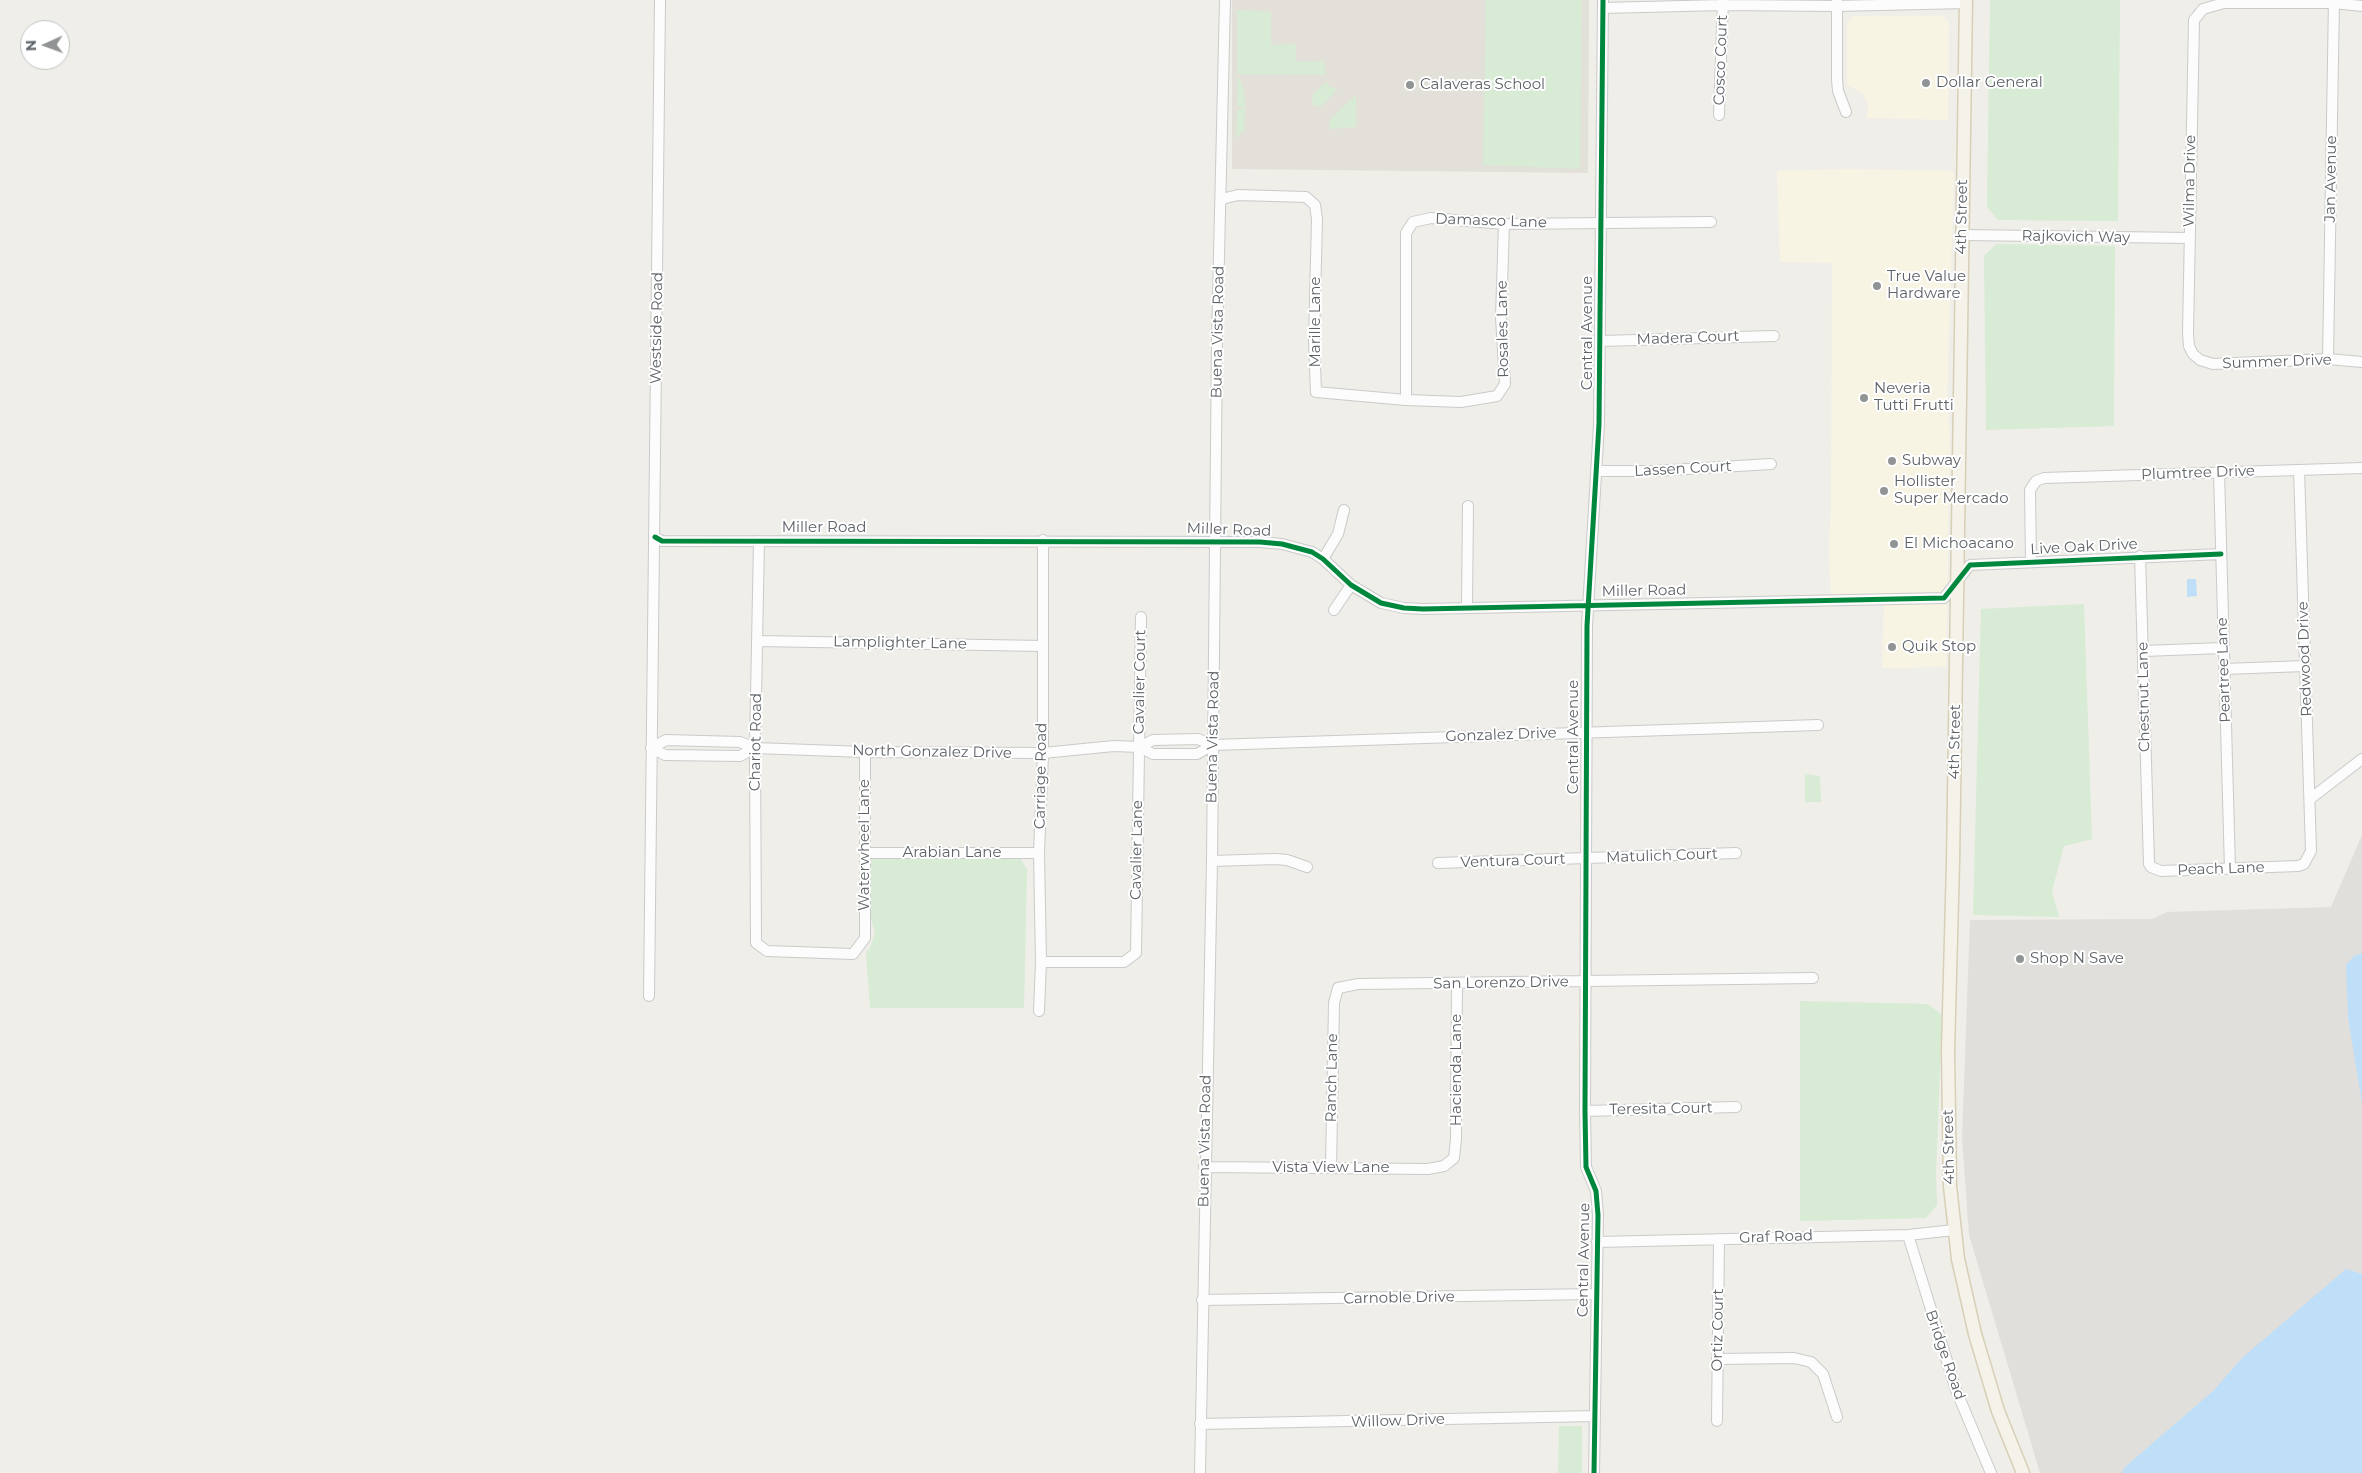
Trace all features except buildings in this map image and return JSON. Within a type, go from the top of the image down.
[{"type":"main road","name":"4th Street","points":[[1966,1],[1948,1066],[1950,1186],[1954,1230],[1975,1334],[1998,1412],[2023,1473]]},
{"type":"street","name":"Westside Road","points":[[649,996],[660,0]]},
{"type":"street","name":"Buena Vista Road","points":[[1200,1473],[1204,1167],[1212,861],[1218,340],[1225,0]]},
{"type":"street","points":[[1603,4],[1966,1]]},
{"type":"street","name":"Cosco Court","points":[[1719,115],[1723,2]]},
{"type":"street","points":[[2334,2],[2362,6]]},
{"type":"street","name":"Wilma Drive","points":[[2194,354],[2189,346],[2188,333],[2192,30],[2194,20],[2203,9],[2211,5],[2334,2]]},
{"type":"street","name":"Jan Avenue","points":[[2328,358],[2334,2]]},
{"type":"street","points":[[1836,3],[1836,79],[1838,91],[1846,112]]},
{"type":"street","name":"Central Avenue","points":[[1594,1473],[1597,1195],[1586,1167],[1586,732],[1588,604],[1602,341],[1599,223],[1603,4]]},
{"type":"street","name":"Marille Lane","points":[[1222,199],[1238,195],[1306,197],[1315,205],[1317,219],[1314,341],[1316,392],[1406,400],[1460,402]]},
{"type":"street","name":"Damasco Lane","points":[[1406,400],[1406,233],[1413,222],[1431,218],[1504,224],[1711,222]]},
{"type":"street","name":"Rosales Lane","points":[[1460,402],[1497,396],[1505,384],[1501,318],[1504,224]]},
{"type":"street","name":"Rajkovich Way","points":[[1962,235],[2190,238]]},
{"type":"street","name":"Madera Court","points":[[1602,341],[1774,336]]},
{"type":"street","name":"Summer Drive","points":[[2194,354],[2200,360],[2213,364],[2328,358],[2362,362]]},
{"type":"street","name":"Lassen Court","points":[[1596,471],[1654,472],[1770,464]]},
{"type":"street","name":"Plumtree Drive","points":[[2031,562],[2030,490],[2036,481],[2044,478],[2362,468]]},
{"type":"street","name":"Redwood Drive","points":[[2299,470],[2311,848]]},
{"type":"street","name":"Peartree Lane","points":[[2219,472],[2230,869]]},
{"type":"street","points":[[1467,607],[1468,506]]},
{"type":"street","points":[[1324,559],[1338,534],[1344,510]]},
{"type":"street","name":"Miller Road","points":[[655,537],[662,541],[1216,540],[1282,544],[1300,548],[1324,559],[1351,585],[1374,600],[1391,606],[1422,609],[1588,604],[1944,598],[1957,583]]},
{"type":"street","name":"Carriage Road","points":[[1039,1012],[1042,962],[1040,853],[1043,540]]},
{"type":"street","name":"Chariot Road","points":[[760,541],[755,748],[756,943],[767,951],[853,954],[866,938]]},
{"type":"street","name":"Live Oak Drive","points":[[1957,583],[1970,565],[2140,556],[2221,554]]},
{"type":"street","name":"Chestnut Lane","points":[[2140,556],[2147,838]]},
{"type":"street","points":[[1334,610],[1351,585]]},
{"type":"street","name":"Cavalier Court","points":[[1139,747],[1141,617]]},
{"type":"street","name":"Lamplighter Lane","points":[[758,641],[1042,646]]},
{"type":"street","points":[[2143,651],[2223,648]]},
{"type":"street","points":[[2224,668],[2306,666]]},
{"type":"street","name":"Gonzalez Drive","points":[[1213,745],[1818,725]]},
{"type":"street","name":"North Gonzalez Drive","points":[[1139,747],[1153,740],[1198,739],[1213,745]]},
{"type":"street","name":"North Gonzalez Drive","points":[[651,748],[666,740],[740,742],[755,748],[865,752],[1042,753],[1114,746],[1139,747],[1153,754],[1197,754],[1213,745]]},
{"type":"street","name":"Cavalier Lane","points":[[1042,962],[1124,962],[1136,953],[1139,747]]},
{"type":"street","name":"North Gonzalez Drive","points":[[651,748],[665,755],[740,756],[755,748]]},
{"type":"street","name":"Waterwheel Lane","points":[[865,752],[866,938]]},
{"type":"street","points":[[2310,799],[2362,760]]},
{"type":"street","name":"Peach Lane","points":[[2147,838],[2149,864],[2155,870],[2298,866],[2304,864],[2312,851],[2311,848]]},
{"type":"street","name":"Arabian Lane","points":[[865,853],[1040,853]]},
{"type":"street","name":"Matulich Court","points":[[1587,859],[1736,853]]},
{"type":"street","points":[[1212,861],[1275,859],[1287,860],[1307,867]]},
{"type":"street","name":"Ventura Court","points":[[1438,863],[1587,859]]},
{"type":"street","name":"San Lorenzo Drive","points":[[1338,988],[1358,984],[1814,978]]},
{"type":"street","name":"Hacienda Lane","points":[[1454,1158],[1456,1139],[1457,983]]},
{"type":"street","name":"Ranch Lane","points":[[1331,1168],[1334,1003],[1338,988]]},
{"type":"street","name":"Teresita Court","points":[[1585,1111],[1736,1107]]},
{"type":"street","name":"Vista View Lane","points":[[1204,1167],[1428,1169],[1444,1166],[1454,1158]]},
{"type":"street","name":"Graf Road","points":[[1597,1242],[1908,1234],[1954,1230]]},
{"type":"street","name":"Bridge Road","points":[[1908,1234],[1956,1390],[1991,1473]]},
{"type":"street","name":"Ortiz Court","points":[[1717,1421],[1718,1239]]},
{"type":"street","name":"Carnoble Drive","points":[[1202,1300],[1596,1294]]},
{"type":"street","points":[[1717,1359],[1794,1358],[1811,1362],[1823,1374],[1837,1418]]},
{"type":"street","name":"Willow Drive","points":[[1200,1424],[1595,1416]]},
{"type":"shaded area","name":"Calaveras School","points":[[1232,0],[1589,0],[1588,173],[1232,169]]},
{"type":"shaded area","points":[[1853,16],[1942,16],[1949,21],[1948,120],[1867,118],[1868,104],[1862,93],[1847,85],[1847,23]]},
{"type":"shaded area","points":[[1846,169],[1954,171],[1947,399],[1950,435],[1946,667],[1882,668],[1884,604],[1831,605],[1829,544],[1831,508],[1832,263],[1780,262],[1777,171]]},
{"type":"shaded area","points":[[2362,835],[2362,1473],[2040,1473],[1969,1235],[1962,1138],[1970,920],[2152,919],[2167,912],[2331,907]]},
{"type":"green space","points":[[1486,0],[1582,0],[1580,169],[1483,165]]},
{"type":"green space","points":[[1990,0],[2120,0],[2118,221],[1998,220],[1987,207]]},
{"type":"green space","points":[[1237,10],[1271,12],[1271,45],[1296,44],[1296,62],[1323,61],[1326,75],[1237,74]]},
{"type":"green space","points":[[1238,76],[1244,90],[1245,107],[1244,131],[1236,139],[1237,111],[1244,107],[1237,106]]},
{"type":"green space","points":[[1326,82],[1330,87],[1338,89],[1321,107],[1312,105],[1313,94]]},
{"type":"green space","points":[[1356,95],[1356,127],[1329,129],[1331,118]]},
{"type":"green space","points":[[1996,244],[2115,246],[2114,426],[1986,430],[1984,256]]},
{"type":"green space","points":[[2084,604],[2092,839],[2064,846],[2052,891],[2059,917],[1973,915],[1981,609]]},
{"type":"green space","points":[[1805,774],[1820,776],[1821,802],[1805,802]]},
{"type":"green space","points":[[1011,856],[1020,858],[1027,869],[1024,1008],[870,1008],[866,952],[870,948],[875,933],[868,909],[868,857]]},
{"type":"green space","points":[[1800,1001],[1928,1004],[1942,1015],[1936,1173],[1937,1205],[1926,1218],[1800,1221]]},
{"type":"green space","points":[[1559,1426],[1582,1426],[1582,1473],[1558,1473]]},
{"type":"water","points":[[2187,579],[2196,579],[2197,596],[2187,597]]},
{"type":"water","points":[[2362,953],[2362,1103],[2348,1018],[2346,965],[2354,956]]},
{"type":"water","points":[[2346,1269],[2362,1274],[2362,1473],[2122,1473],[2125,1467],[2213,1391],[2243,1357]]},
{"type":"cycle path","points":[[1594,1473],[1598,1215],[1596,1191],[1586,1167],[1587,626],[1599,424],[1603,0]]},
{"type":"cycle path","points":[[655,537],[662,541],[1260,542],[1282,544],[1312,552],[1323,559],[1351,585],[1381,603],[1404,608],[1423,609],[1944,598],[1970,565],[2221,554]]},
{"type":"place","name":"Dollar General","points":[[1926,83]]},
{"type":"place","name":"Calaveras School","points":[[1410,85]]},
{"type":"place","name":"True Value Hardware","points":[[1877,286]]},
{"type":"place","name":"Neveria Tutti Frutti","points":[[1864,398]]},
{"type":"place","name":"Subway","points":[[1892,461]]},
{"type":"place","name":"Hollister Super Mercado","points":[[1884,491]]},
{"type":"place","name":"El Michoacano","points":[[1894,544]]},
{"type":"place","name":"Quik Stop","points":[[1892,647]]},
{"type":"place","name":"Shop N Save","points":[[2020,959]]}]
